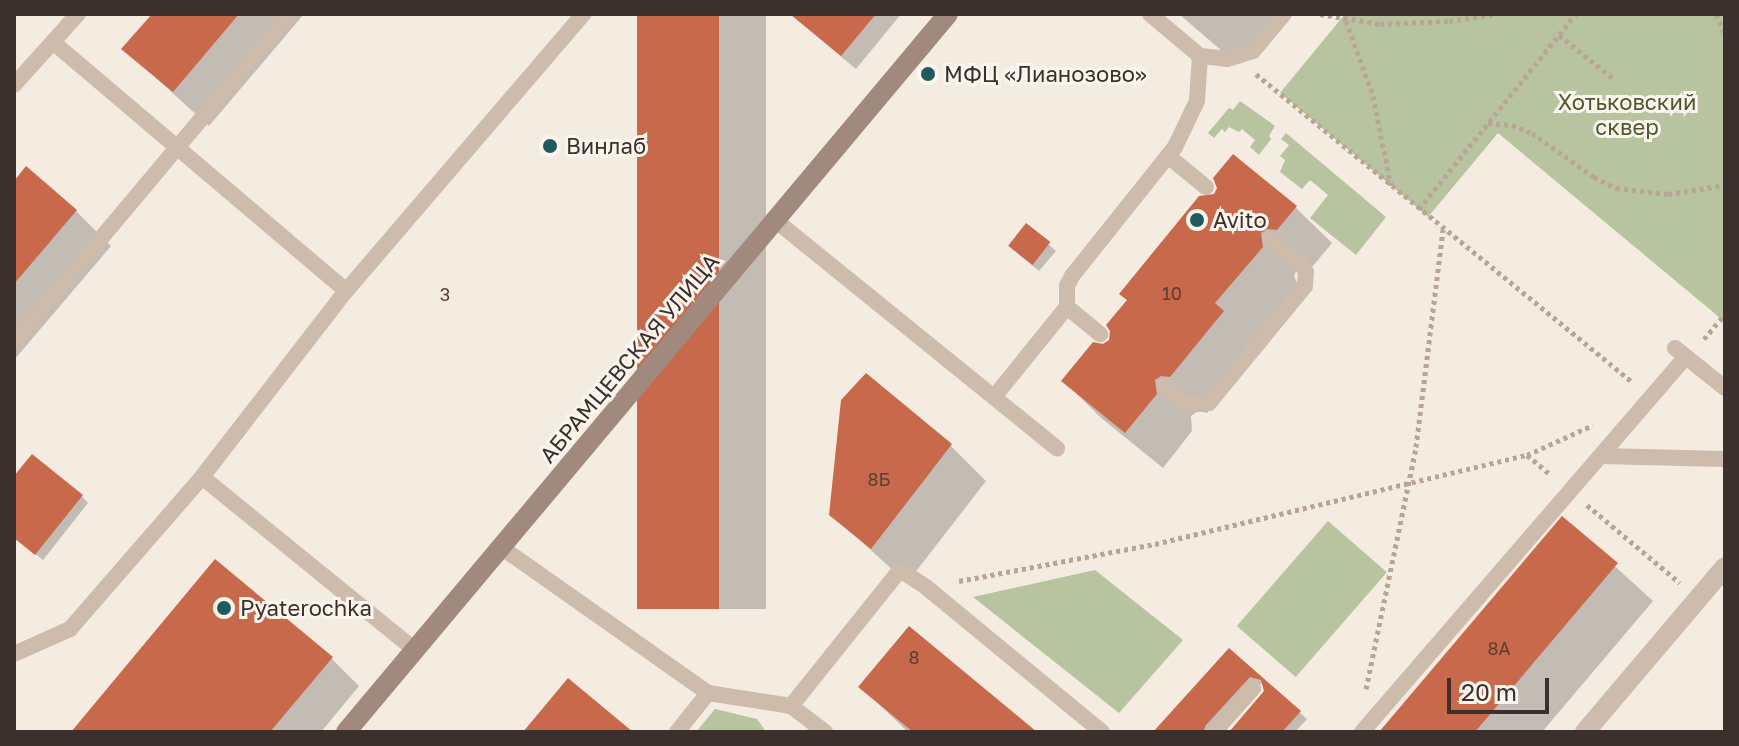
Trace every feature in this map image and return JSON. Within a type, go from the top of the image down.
[{"type":"street","name":"АБРАМЦЕВСКАЯ УЛИЦА","points":[[346,732],[948,14]]},
{"type":"street","points":[[1585,732],[1725,567]]},
{"type":"lane","points":[[14,85],[78,14]]},
{"type":"lane","points":[[14,342],[289,14]]},
{"type":"lane","points":[[14,654],[70,629],[202,477],[346,291],[583,14]]},
{"type":"lane","points":[[1150,14],[1200,56],[1227,59],[1253,51],[1284,14]]},
{"type":"lane","points":[[54,43],[346,291]]},
{"type":"lane","points":[[994,397],[1067,307],[1067,286],[1072,276],[1168,156],[1197,101],[1200,56]]},
{"type":"lane","points":[[1168,156],[1206,187]]},
{"type":"lane","points":[[775,220],[1057,448]]},
{"type":"lane","points":[[1164,386],[1187,405],[1209,403],[1305,286],[1306,272],[1301,264],[1270,239]]},
{"type":"lane","points":[[1067,307],[1100,334]]},
{"type":"lane","points":[[1362,732],[1652,398],[1680,352],[1725,388]]},
{"type":"lane","points":[[1601,456],[1725,459]]},
{"type":"lane","points":[[202,477],[415,650]]},
{"type":"lane","points":[[501,547],[708,693],[791,706],[825,732]]},
{"type":"lane","points":[[791,706],[900,570],[926,587],[1102,732]]},
{"type":"lane","points":[[1214,732],[1253,688]]},
{"type":"lane","points":[[677,732],[708,693]]},
{"type":"path","points":[[1320,14],[1346,20],[1407,23],[1497,14]]},
{"type":"path","points":[[1419,209],[1576,14]]},
{"type":"path","points":[[1716,14],[1725,34]]},
{"type":"path","points":[[1346,20],[1373,96],[1391,186]]},
{"type":"path","points":[[1559,35],[1614,79]]},
{"type":"path","points":[[1275,91],[1652,398]]},
{"type":"path","points":[[1488,123],[1512,125],[1532,133],[1584,171],[1616,188],[1668,194],[1725,185]]},
{"type":"path","points":[[1363,703],[1416,447],[1443,229]]},
{"type":"path","points":[[1680,352],[1725,314]]},
{"type":"path","points":[[926,587],[1155,544],[1408,481],[1527,455],[1597,423]]},
{"type":"path","points":[[1527,455],[1698,599]]},
{"type":"green space","name":"Хотьковский сквер","points":[[1345,14],[1725,14],[1725,322],[1498,133],[1428,217],[1280,93]]},
{"type":"green space","points":[[1240,101],[1275,126],[1269,136],[1271,139],[1259,155],[1250,147],[1255,140],[1242,129],[1239,132],[1229,127],[1225,132],[1222,129],[1214,138],[1208,133],[1229,108],[1233,110]]},
{"type":"green space","points":[[1286,133],[1386,217],[1356,255],[1310,218],[1328,195],[1310,180],[1302,189],[1280,172],[1285,160],[1280,156],[1289,145],[1281,139]]},
{"type":"green space","points":[[1328,521],[1387,572],[1296,677],[1237,626]]},
{"type":"green space","points":[[1095,570],[1183,640],[1119,713],[973,597]]},
{"type":"green space","points":[[715,709],[757,719],[766,732],[696,732]]},
{"type":"building","points":[[152,14],[239,14],[173,92],[121,49]]},
{"type":"building","points":[[637,14],[719,14],[719,609],[637,609]]},
{"type":"building","points":[[790,14],[876,14],[841,56]]},
{"type":"building","points":[[1233,154],[1297,206],[1277,230],[1267,229],[1261,233],[1263,247],[1215,303],[1224,311],[1170,377],[1161,376],[1155,380],[1157,394],[1125,433],[1061,381],[1093,342],[1103,344],[1109,340],[1110,331],[1106,325],[1127,300],[1119,294],[1199,196],[1214,194],[1217,188],[1213,178]]},
{"type":"building","points":[[26,166],[77,210],[14,284],[14,181]]},
{"type":"building","points":[[1026,223],[1050,242],[1033,265],[1008,246]]},
{"type":"building","points":[[866,373],[952,444],[871,549],[829,515],[841,400]]},
{"type":"building","points":[[32,454],[83,495],[35,555],[14,538],[14,476]]},
{"type":"building","points":[[1562,516],[1618,563],[1475,732],[1379,732]]},
{"type":"building","name":"Pyaterochka","points":[[215,559],[333,657],[270,732],[71,732]]},
{"type":"building","points":[[909,626],[1037,732],[913,732],[858,687]]},
{"type":"building","points":[[1229,648],[1301,711],[1282,732],[1229,732],[1264,691],[1261,680],[1250,677],[1203,732],[1153,732]]},
{"type":"building","points":[[568,678],[633,732],[523,732]]},
{"type":"place","name":"МФЦ «Лианозово»","points":[[928,74]]},
{"type":"place","name":"Винлаб","points":[[550,146]]},
{"type":"place","name":"Avito","points":[[1197,220]]},
{"type":"place","name":"Pyaterochka","points":[[224,608]]}]
